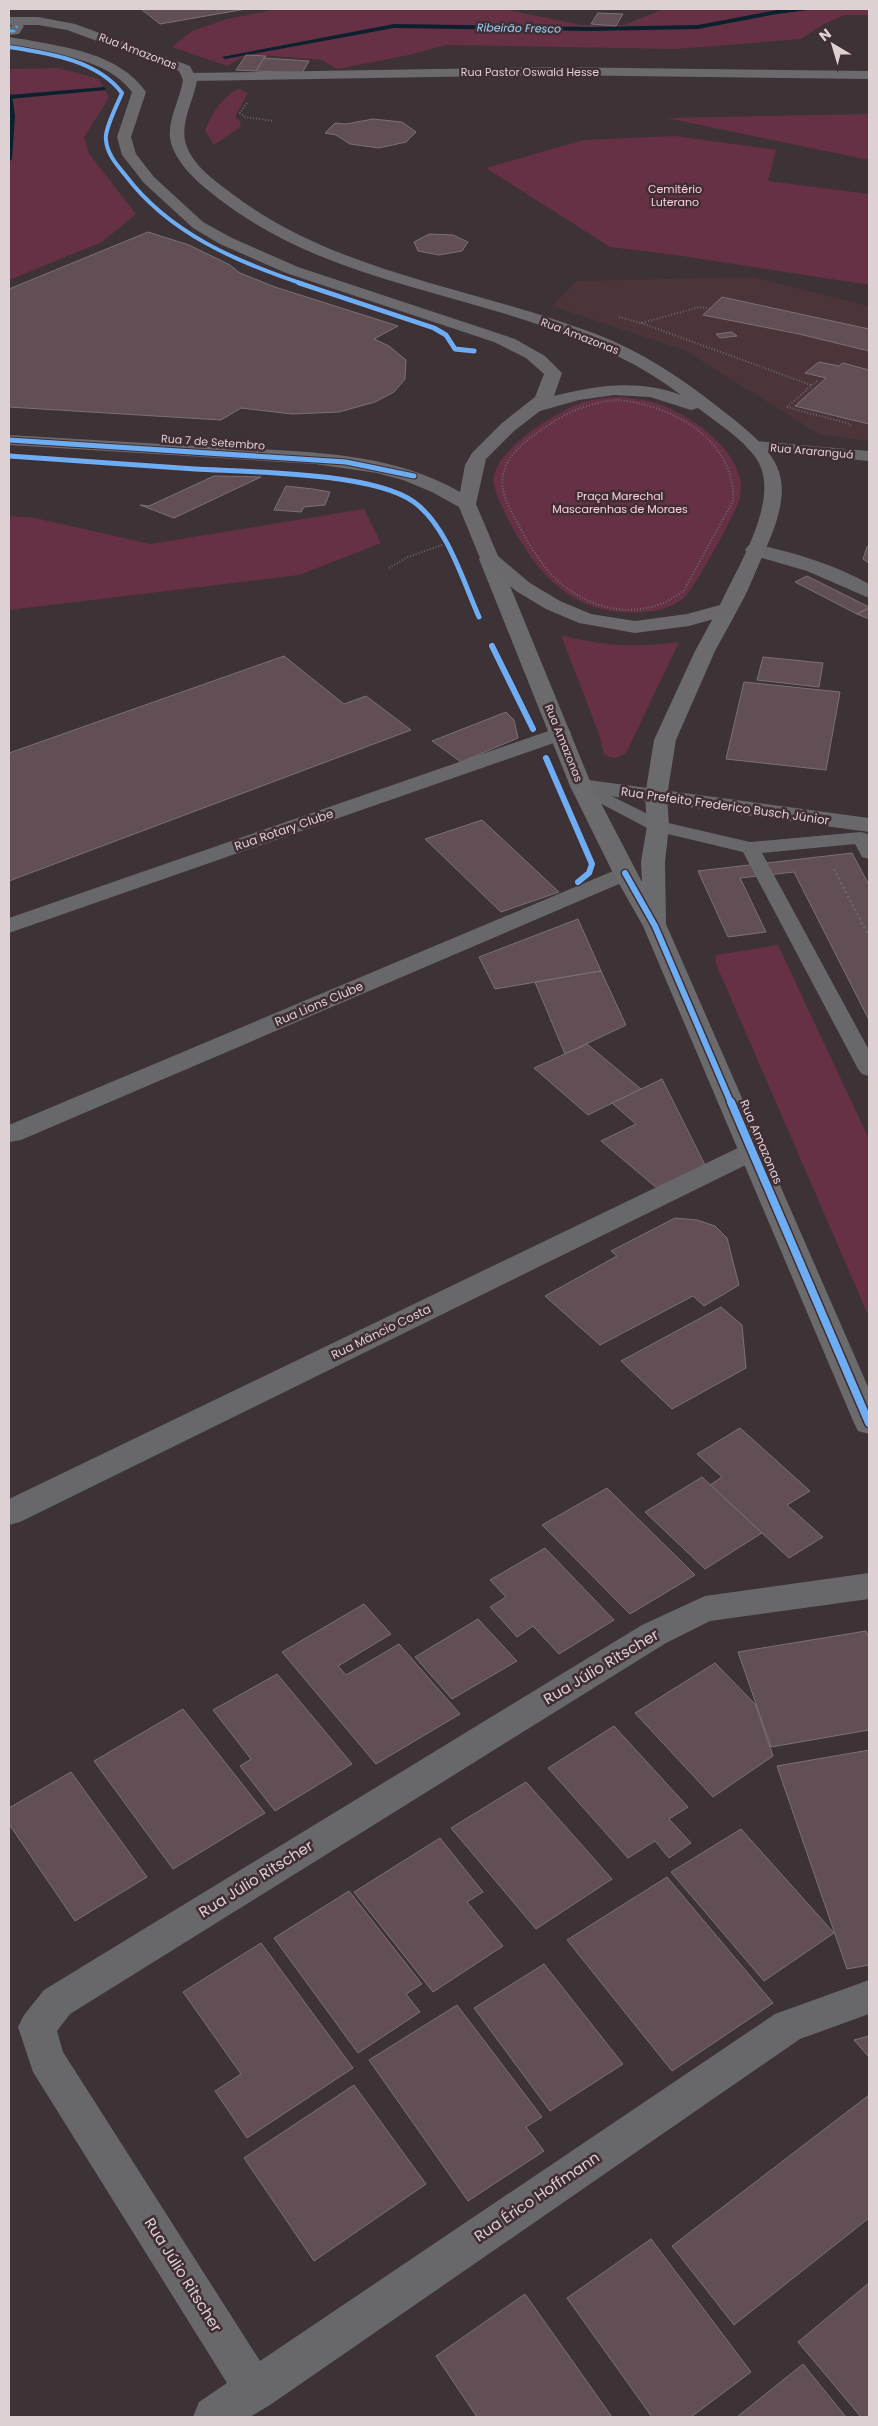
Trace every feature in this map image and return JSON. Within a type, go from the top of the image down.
[{"type":"main road","name":"Rua Amazonas","points":[[11,26],[60,24],[170,62],[184,69],[190,77],[189,90],[182,104],[178,130],[182,154],[214,188],[248,216],[287,239],[328,256],[570,330],[615,348],[658,371],[726,421],[755,446],[769,467],[775,485],[770,510],[755,550],[728,609],[705,652],[664,740],[656,796],[658,826],[653,862],[656,926]]},
{"type":"main road","points":[[16,42],[48,32],[60,24]]},
{"type":"main road","points":[[16,42],[78,55],[108,67],[132,81],[139,92],[124,138],[129,155],[155,186],[198,225],[226,241],[292,270],[514,344],[538,357],[553,373],[550,388],[538,406]]},
{"type":"main road","name":"Rua Pastor Oswald Hesse","points":[[190,77],[550,71],[869,75]]},
{"type":"main road","points":[[467,504],[474,465],[478,457],[518,418],[538,406],[578,394],[630,388],[654,392],[680,400],[726,421]]},
{"type":"main road","name":"Rua 7 de Setembro","points":[[9,440],[346,462],[414,476],[449,491],[467,504]]},
{"type":"main road","name":"Rua Amazonas","points":[[467,504],[581,786],[625,873],[656,926],[869,1423]]},
{"type":"main road","points":[[489,559],[524,587],[553,606],[586,619],[613,626],[653,626],[689,620],[728,609]]},
{"type":"street","name":"Rua Araranguá","points":[[755,446],[869,456]]},
{"type":"street","points":[[755,550],[812,565],[869,592]]},
{"type":"street","name":"Rua Rotary Clube","points":[[9,926],[560,733]]},
{"type":"street","name":"Rua Prefeito Frederico Busch Júnior","points":[[581,786],[869,825]]},
{"type":"street","name":"Rua Lions Clube","points":[[12,1134],[625,873]]},
{"type":"street","name":"Rua Mâncio Costa","points":[[9,1513],[753,1151]]},
{"type":"street","name":"Rua Júlio Ritscher","points":[[255,2390],[46,2059],[37,2027],[57,2002],[654,1634],[705,1609],[869,1586]]},
{"type":"street","name":"Rua Érico Hoffmann","points":[[214,2417],[788,2026],[869,1997]]},
{"type":"lane","points":[[581,786],[658,826],[750,848],[861,838],[869,853]]},
{"type":"lane","points":[[750,848],[869,1069]]},
{"type":"path","points":[[668,316],[700,307],[710,309]]},
{"type":"path","points":[[641,323],[811,385]]},
{"type":"path","points":[[818,380],[787,407],[850,424],[851,432]]},
{"type":"path","points":[[596,402],[635,402],[662,409],[684,421],[705,437],[724,458],[732,474],[735,493],[733,501],[684,590],[670,602],[653,608],[631,610],[598,604],[562,584],[533,552],[503,493],[502,479],[507,462],[531,437],[551,422],[578,408],[596,402]]},
{"type":"path","points":[[389,568],[408,557],[446,544]]},
{"type":"path","points":[[834,868],[869,937]]},
{"type":"shaded area","points":[[752,277],[869,306],[869,441],[819,434],[684,350],[552,306],[576,281]]},
{"type":"green space","points":[[279,9],[503,9],[581,25],[624,25],[664,9],[869,9],[869,15],[845,15],[824,24],[801,39],[676,49],[446,45],[409,55],[337,69],[322,60],[248,54],[227,66],[172,47],[192,31],[227,19]]},
{"type":"green space","points":[[58,68],[99,79],[109,98],[84,137],[89,154],[136,214],[102,242],[9,280],[9,162],[12,159],[12,95],[9,94],[9,69]]},
{"type":"green space","points":[[239,89],[248,93],[235,117],[241,122],[239,128],[214,145],[205,130],[214,112],[223,101]]},
{"type":"green space","points":[[869,114],[869,160],[667,118]]},
{"type":"green space","name":"Cemitério Luterano","points":[[675,136],[776,150],[768,181],[869,194],[869,285],[676,255],[610,247],[486,168],[583,140]]},
{"type":"green space","name":"Praça Marechal Mascarenhas de Moraes","points":[[619,397],[652,402],[691,420],[704,429],[726,451],[734,463],[741,481],[739,501],[736,508],[691,590],[676,603],[655,611],[620,612],[598,608],[578,600],[561,589],[546,575],[519,539],[500,504],[494,487],[494,476],[498,465],[516,443],[528,433],[578,404],[603,398]]},
{"type":"green space","points":[[364,509],[381,543],[299,575],[9,610],[9,516],[35,518],[150,544]]},
{"type":"green space","points":[[561,635],[591,642],[620,645],[679,642],[626,753],[618,757],[610,757],[604,754],[599,734]]},
{"type":"green space","points":[[778,945],[869,1139],[869,1317],[716,964],[716,955]]},
{"type":"water","points":[[9,94],[12,95],[15,116],[12,159],[9,162]]},
{"type":"building","points":[[141,9],[246,9],[160,24]]},
{"type":"building","points":[[598,13],[623,14],[616,26],[591,24]]},
{"type":"building","points":[[246,55],[266,56],[256,71],[236,70]]},
{"type":"building","points":[[264,58],[309,61],[302,73],[256,71]]},
{"type":"building","points":[[373,119],[402,122],[416,132],[406,142],[379,148],[350,144],[336,135],[325,133],[335,123],[346,124]]},
{"type":"building","points":[[148,232],[189,245],[230,265],[240,273],[275,287],[398,326],[374,339],[389,346],[406,360],[405,379],[394,392],[375,402],[339,412],[292,414],[241,408],[221,420],[9,407],[9,289]]},
{"type":"building","points":[[429,234],[453,235],[468,242],[462,251],[439,255],[418,251],[414,242]]},
{"type":"building","points":[[722,297],[869,329],[869,351],[799,334],[703,315]]},
{"type":"building","points":[[732,332],[737,336],[720,338],[716,334]]},
{"type":"building","points":[[819,362],[839,366],[843,363],[869,370],[869,424],[795,406],[826,378],[805,373]]},
{"type":"building","points":[[214,476],[261,477],[174,518],[140,505],[149,506]]},
{"type":"building","points":[[286,486],[330,492],[325,505],[304,507],[301,512],[274,510]]},
{"type":"building","points":[[869,546],[869,563],[863,559]]},
{"type":"building","points":[[807,576],[869,608],[857,614],[795,582]]},
{"type":"building","points":[[869,608],[869,619],[857,614]]},
{"type":"building","points":[[284,656],[344,704],[366,696],[411,730],[9,881],[9,753]]},
{"type":"building","points":[[763,657],[823,663],[819,687],[757,680]]},
{"type":"building","points":[[744,682],[840,692],[826,770],[726,759]]},
{"type":"building","points":[[506,712],[514,720],[518,738],[461,762],[432,741]]},
{"type":"building","points":[[482,820],[559,892],[501,912],[425,839]]},
{"type":"building","points":[[852,853],[869,885],[869,1020],[794,872],[740,878],[766,932],[728,937],[698,871]]},
{"type":"building","points":[[578,919],[601,971],[495,989],[479,957]]},
{"type":"building","points":[[601,971],[626,1025],[565,1054],[535,982]]},
{"type":"building","points":[[587,1044],[641,1089],[588,1115],[534,1068]]},
{"type":"building","points":[[662,1079],[705,1165],[658,1189],[601,1141],[636,1124],[612,1103]]},
{"type":"building","points":[[675,1218],[697,1220],[715,1226],[727,1238],[739,1285],[704,1306],[693,1296],[600,1345],[545,1296],[617,1256],[611,1251]]},
{"type":"building","points":[[721,1307],[742,1325],[746,1368],[672,1409],[621,1361]]},
{"type":"building","points":[[740,1428],[810,1491],[787,1505],[823,1537],[789,1558],[710,1485],[722,1477],[697,1454]]},
{"type":"building","points":[[702,1477],[762,1533],[705,1569],[645,1512]]},
{"type":"building","points":[[607,1488],[695,1575],[630,1614],[542,1525]]},
{"type":"building","points":[[545,1548],[614,1620],[559,1654],[533,1626],[517,1637],[490,1607],[506,1597],[490,1580]]},
{"type":"building","points":[[364,1604],[391,1634],[338,1666],[346,1675],[399,1644],[460,1714],[376,1764],[282,1652]]},
{"type":"building","points":[[478,1619],[517,1661],[452,1699],[415,1657]]},
{"type":"building","points":[[866,1631],[869,1638],[869,1730],[771,1747],[738,1652]]},
{"type":"building","points":[[715,1663],[755,1704],[773,1756],[713,1797],[635,1713]]},
{"type":"building","points":[[277,1674],[352,1764],[275,1811],[240,1766],[251,1759],[213,1710]]},
{"type":"building","points":[[183,1709],[265,1813],[173,1869],[94,1761]]},
{"type":"building","points":[[614,1726],[688,1807],[669,1819],[691,1843],[669,1858],[655,1841],[628,1858],[548,1768]]},
{"type":"building","points":[[869,1750],[869,1965],[847,1969],[777,1766]]},
{"type":"building","points":[[71,1772],[147,1877],[75,1921],[9,1824],[9,1808]]},
{"type":"building","points":[[526,1782],[612,1879],[536,1929],[451,1828]]},
{"type":"building","points":[[741,1829],[834,1933],[764,1981],[671,1872]]},
{"type":"building","points":[[440,1838],[483,1892],[467,1902],[503,1946],[433,1992],[354,1892]]},
{"type":"building","points":[[667,1877],[773,2003],[672,2071],[567,1940]]},
{"type":"building","points":[[349,1891],[422,1984],[406,1994],[420,2012],[358,2053],[274,1938]]},
{"type":"building","points":[[261,1943],[353,2068],[247,2138],[215,2091],[241,2074],[183,1992]]},
{"type":"building","points":[[544,1964],[623,2064],[550,2111],[474,2008]]},
{"type":"building","points":[[457,2005],[542,2117],[526,2127],[544,2151],[468,2201],[369,2060]]},
{"type":"building","points":[[869,2036],[869,2057],[854,2040]]},
{"type":"building","points":[[354,2085],[426,2184],[314,2261],[244,2158]]},
{"type":"building","points":[[869,2095],[869,2218],[734,2325],[672,2246]]},
{"type":"building","points":[[651,2239],[751,2372],[691,2417],[652,2417],[567,2298]]},
{"type":"building","points":[[869,2283],[869,2417],[861,2417],[798,2342]]},
{"type":"building","points":[[525,2294],[612,2417],[477,2417],[436,2356]]},
{"type":"building","points":[[803,2364],[846,2417],[737,2417]]},
{"type":"waterway","name":"Ribeirão Fresco","points":[[225,57],[394,26],[591,29],[698,27],[777,12],[814,9]]},
{"type":"waterway","name":"Ribeirão Fresco","points":[[9,97],[104,89]]},
{"type":"marked path","points":[[9,31],[14,31],[17,26]]},
{"type":"cycle path","points":[[9,47],[71,61],[88,67],[115,83],[122,93],[105,138],[111,157],[131,183],[160,213],[183,231],[240,260],[293,281],[434,328],[446,335],[455,349],[474,351]]},
{"type":"cycle path","points":[[9,440],[346,462],[414,476]]},
{"type":"cycle path","points":[[9,456],[312,476],[344,480],[397,493],[414,502],[435,525],[452,555],[479,617]]},
{"type":"cycle path","points":[[492,646],[533,729]]},
{"type":"cycle path","points":[[546,758],[592,864],[589,873],[578,882]]},
{"type":"cycle path","points":[[625,873],[655,926],[869,1423]]}]
